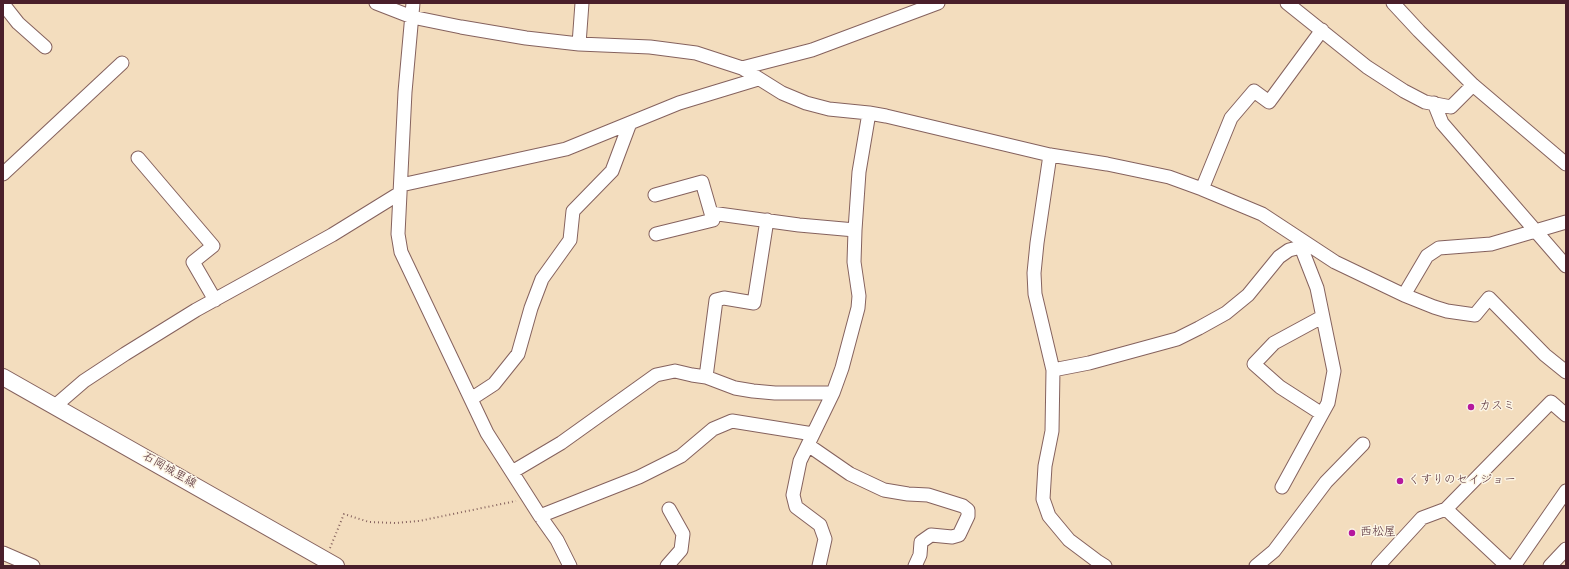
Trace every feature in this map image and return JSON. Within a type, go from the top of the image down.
[{"type":"main road","name":"石岡城里線","points":[[3,377],[330,563]]},
{"type":"street","points":[[376,3],[412,17],[461,27],[579,44],[650,47],[696,53],[742,68],[782,93],[806,103],[829,109],[869,113],[1050,155],[1150,172],[1202,189],[1262,214],[1300,238],[1317,288],[1334,372],[1328,403],[1282,487]]},
{"type":"street","points":[[414,3],[405,92],[398,234],[401,252],[487,433],[557,540],[570,566]]},
{"type":"street","points":[[579,44],[582,3]]},
{"type":"street","points":[[742,68],[812,50],[938,3]]},
{"type":"street","points":[[1287,3],[1340,46],[1374,71],[1404,91],[1425,102],[1451,107],[1473,85]]},
{"type":"street","points":[[1394,3],[1419,31],[1473,85],[1566,164]]},
{"type":"street","points":[[3,4],[18,23],[45,47]]},
{"type":"street","points":[[1202,189],[1231,118],[1254,91],[1269,102],[1322,30]]},
{"type":"street","points":[[3,174],[122,63]]},
{"type":"street","points":[[55,406],[84,381],[125,354],[215,300],[332,235],[401,189],[566,149],[679,103],[758,79]]},
{"type":"street","points":[[1434,103],[1442,123],[1534,231],[1566,266]]},
{"type":"street","points":[[819,566],[824,539],[820,525],[796,507],[793,495],[800,461],[833,394],[842,368],[858,308],[859,296],[854,262],[854,230],[859,172],[869,113]]},
{"type":"street","points":[[471,399],[494,384],[518,354],[531,308],[542,279],[570,240],[573,211],[612,171],[630,123]]},
{"type":"street","points":[[1050,155],[1034,273],[1035,294],[1053,370],[1052,431],[1045,466],[1043,499],[1049,516],[1069,540],[1106,566]]},
{"type":"street","points":[[138,158],[213,246],[193,262],[215,300]]},
{"type":"street","points":[[655,195],[702,182],[713,220],[656,234]]},
{"type":"street","points":[[711,212],[799,225],[854,230]]},
{"type":"street","points":[[706,377],[716,300],[724,298],[754,303],[767,220]]},
{"type":"street","points":[[1404,295],[1427,256],[1439,248],[1491,244],[1566,222]]},
{"type":"street","points":[[1053,370],[1089,363],[1177,339],[1199,328],[1226,313],[1248,295],[1279,257],[1289,250],[1302,245],[1404,295],[1446,311],[1474,315],[1489,298],[1545,355],[1566,372]]},
{"type":"street","points":[[1322,317],[1274,344],[1254,364],[1280,387],[1322,414]]},
{"type":"street","points":[[512,472],[561,443],[656,375],[675,370],[692,376],[706,377],[735,388],[753,391],[833,394]]},
{"type":"street","points":[[1378,566],[1422,518],[1446,509],[1552,402],[1566,415]]},
{"type":"street","points":[[540,516],[639,477],[681,456],[713,429],[732,421],[810,439],[850,474],[884,490],[908,494],[928,495],[963,506],[968,510],[968,516],[959,535],[952,537],[931,535],[921,542],[920,555],[915,566]]},
{"type":"street","points":[[1256,566],[1274,551],[1326,482],[1363,444]]},
{"type":"street","points":[[1514,566],[1566,491]]},
{"type":"street","points":[[667,566],[680,550],[683,534],[669,509]]},
{"type":"street","points":[[1446,509],[1507,566]]},
{"type":"street","points":[[1550,566],[1566,549]]},
{"type":"street","points":[[3,553],[32,566]]},
{"type":"path","points":[[330,563],[344,514],[369,522],[395,523],[419,521],[529,498]]},
{"type":"place","name":"カスミ","points":[[1471,407]]},
{"type":"place","name":"くすりのセイジョー","points":[[1400,481]]},
{"type":"place","name":"西松屋","points":[[1352,533]]}]
